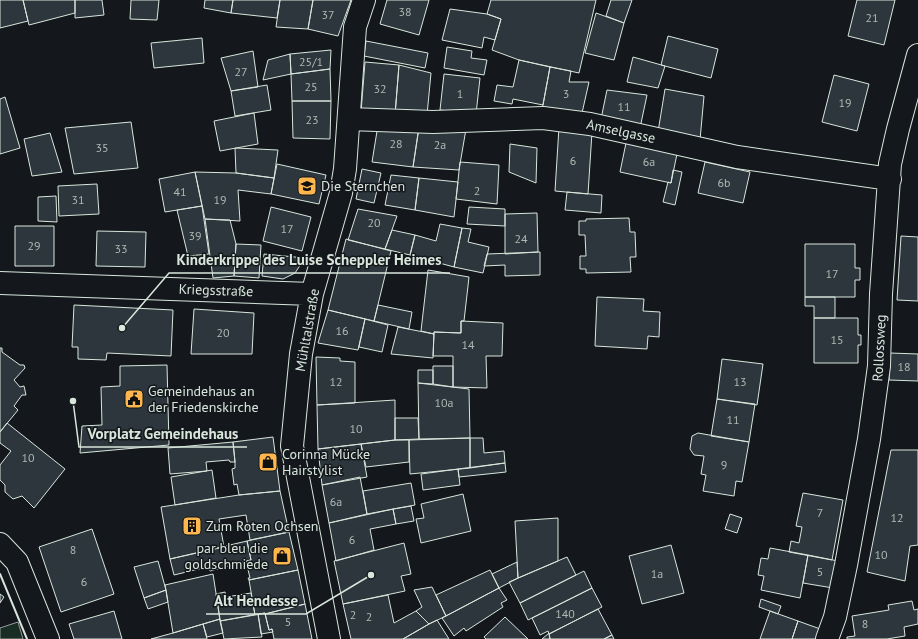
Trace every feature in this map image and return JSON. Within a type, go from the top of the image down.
[{"type":"street","name":"Mühltalstraße","points":[[329,639],[292,446],[301,354],[312,294],[341,193],[345,169],[355,27],[364,0]]},
{"type":"street","name":"Rollossweg","points":[[827,639],[835,617],[846,565],[869,439],[877,381],[892,150],[918,55]]},
{"type":"street","name":"Amselgasse","points":[[349,119],[433,122],[543,118],[590,124],[737,157],[890,180]]},
{"type":"street","name":"Kriegsstraße","points":[[0,283],[312,294]]},
{"type":"street","points":[[0,544],[17,562],[48,639]]},
{"type":"green space","points":[[18,622],[23,639],[0,639],[0,628]]},
{"type":"building","points":[[0,0],[23,0],[28,21],[0,28]]},
{"type":"building","points":[[23,0],[75,0],[75,13],[29,25]]},
{"type":"building","points":[[75,0],[102,0],[104,15],[75,18]]},
{"type":"building","points":[[131,0],[159,0],[157,20],[130,19]]},
{"type":"building","points":[[205,0],[233,0],[231,13],[204,8]]},
{"type":"building","points":[[233,0],[280,0],[277,18],[231,13]]},
{"type":"building","points":[[280,0],[313,0],[308,29],[276,27]]},
{"type":"building","points":[[313,0],[351,0],[338,36],[308,29]]},
{"type":"building","points":[[387,0],[429,0],[419,35],[380,24]]},
{"type":"building","points":[[491,0],[596,0],[579,73],[519,60],[492,50],[501,19],[487,14]]},
{"type":"building","points":[[611,0],[632,0],[624,23],[606,16]]},
{"type":"building","points":[[857,0],[895,0],[884,45],[848,36]]},
{"type":"building","points":[[450,9],[487,14],[501,19],[495,40],[484,37],[482,48],[442,40]]},
{"type":"building","points":[[596,13],[624,23],[614,60],[585,53]]},
{"type":"building","points":[[668,36],[718,49],[711,78],[661,65]]},
{"type":"building","points":[[202,38],[204,63],[154,68],[151,43]]},
{"type":"building","points":[[366,41],[428,53],[425,68],[364,56]]},
{"type":"building","points":[[447,47],[472,51],[471,58],[487,60],[484,75],[444,68]]},
{"type":"building","points":[[331,50],[330,69],[291,74],[290,54]]},
{"type":"building","points":[[253,51],[258,87],[231,91],[221,58]]},
{"type":"building","points":[[290,54],[291,74],[263,80],[268,60]]},
{"type":"building","points":[[633,57],[665,66],[658,88],[627,82]]},
{"type":"building","points":[[519,60],[550,67],[543,105],[513,99],[512,104],[494,101],[497,85],[513,87]]},
{"type":"building","points":[[365,62],[399,65],[395,115],[361,112]]},
{"type":"building","points":[[399,65],[431,73],[427,115],[395,115]]},
{"type":"building","points":[[550,67],[571,71],[569,82],[589,82],[582,113],[542,110]]},
{"type":"building","points":[[330,69],[331,101],[292,101],[291,74]]},
{"type":"building","points":[[444,74],[480,78],[476,114],[440,110]]},
{"type":"building","points":[[834,75],[869,84],[857,131],[822,122]]},
{"type":"building","points":[[267,85],[271,110],[235,116],[231,91]]},
{"type":"building","points":[[665,89],[704,96],[700,140],[658,132]]},
{"type":"building","points":[[607,90],[647,95],[640,128],[601,119]]},
{"type":"building","points":[[5,97],[20,148],[0,154],[0,99]]},
{"type":"building","points":[[292,101],[331,101],[330,139],[293,138]]},
{"type":"building","points":[[254,113],[258,144],[220,151],[214,121]]},
{"type":"building","points":[[131,122],[138,168],[74,174],[65,128]]},
{"type":"building","points":[[378,125],[419,127],[413,167],[372,162]]},
{"type":"building","points":[[419,127],[466,129],[459,170],[413,167]]},
{"type":"building","points":[[559,127],[592,132],[588,194],[555,191]]},
{"type":"building","points":[[50,133],[62,172],[32,176],[24,139]]},
{"type":"building","points":[[626,143],[677,154],[671,183],[620,172]]},
{"type":"building","points":[[510,144],[537,148],[536,183],[509,172]]},
{"type":"building","points":[[235,148],[278,150],[274,178],[236,173]]},
{"type":"building","points":[[460,162],[499,165],[497,204],[456,199]]},
{"type":"building","points":[[705,162],[750,172],[743,203],[698,193]]},
{"type":"building","points":[[277,164],[326,175],[319,204],[271,194]]},
{"type":"building","points":[[362,169],[381,173],[374,203],[356,199]]},
{"type":"building","points":[[673,170],[682,172],[675,205],[663,202],[668,182],[671,183]]},
{"type":"building","points":[[195,172],[236,173],[274,178],[271,194],[238,190],[240,221],[205,219]]},
{"type":"building","points":[[195,172],[202,206],[165,212],[159,179]]},
{"type":"building","points":[[391,175],[419,178],[415,210],[385,205]]},
{"type":"building","points":[[419,178],[458,182],[454,217],[415,210]]},
{"type":"building","points":[[97,184],[99,214],[59,216],[58,186]]},
{"type":"building","points":[[567,192],[602,195],[601,213],[565,210]]},
{"type":"building","points":[[56,196],[57,222],[38,221],[38,197]]},
{"type":"building","points":[[202,206],[209,254],[188,256],[177,210]]},
{"type":"building","points":[[271,207],[311,217],[302,251],[263,241]]},
{"type":"building","points":[[469,207],[505,209],[505,226],[467,224]]},
{"type":"building","points":[[358,209],[397,216],[385,249],[348,240]]},
{"type":"building","points":[[537,213],[538,252],[505,254],[505,214]]},
{"type":"building","points":[[629,218],[630,232],[635,232],[636,257],[630,257],[631,272],[586,273],[586,269],[580,269],[580,256],[586,256],[585,235],[579,235],[579,221],[586,221],[586,219]]},
{"type":"building","points":[[205,219],[230,220],[236,244],[234,276],[213,278]]},
{"type":"building","points":[[440,224],[462,228],[454,267],[410,255],[415,235],[436,241]]},
{"type":"building","points":[[15,226],[54,226],[54,266],[15,266]]},
{"type":"building","points":[[462,228],[471,229],[468,242],[489,247],[483,273],[454,267]]},
{"type":"building","points":[[392,230],[415,235],[410,255],[385,249]]},
{"type":"building","points":[[97,231],[146,232],[145,267],[96,266]]},
{"type":"building","points":[[901,236],[918,237],[918,301],[897,300]]},
{"type":"building","points":[[346,239],[391,251],[374,321],[328,310]]},
{"type":"building","points":[[236,244],[261,245],[259,278],[234,276]]},
{"type":"building","points":[[805,244],[855,244],[855,268],[860,268],[860,280],[855,280],[855,297],[805,297]]},
{"type":"building","points":[[540,252],[540,275],[505,276],[505,265],[484,266],[487,254]]},
{"type":"building","points":[[264,254],[305,258],[295,273],[283,279],[262,276]]},
{"type":"building","points":[[428,270],[469,277],[464,321],[461,321],[461,333],[434,332],[434,334],[421,331]]},
{"type":"building","points":[[597,297],[644,299],[643,311],[660,312],[659,337],[648,336],[647,349],[595,346]]},
{"type":"building","points":[[805,297],[835,297],[835,318],[814,318],[814,306],[805,306]]},
{"type":"building","points":[[74,305],[173,310],[171,356],[107,353],[106,360],[78,359],[78,347],[72,347]]},
{"type":"building","points":[[378,305],[412,312],[409,329],[374,321]]},
{"type":"building","points":[[194,309],[254,313],[252,354],[191,354]]},
{"type":"building","points":[[328,310],[365,319],[358,350],[318,343]]},
{"type":"building","points":[[814,318],[858,318],[858,335],[861,335],[861,345],[858,345],[858,363],[814,363]]},
{"type":"building","points":[[365,319],[388,325],[382,352],[359,347]]},
{"type":"building","points":[[461,321],[503,323],[502,356],[486,356],[487,388],[453,387],[453,356],[433,356],[434,332],[461,333]]},
{"type":"building","points":[[398,327],[434,334],[433,358],[391,354]]},
{"type":"building","points":[[0,348],[2,348],[2,352],[20,365],[24,365],[25,368],[14,380],[20,387],[24,386],[26,395],[22,395],[14,406],[18,410],[0,432]]},
{"type":"building","points":[[890,353],[918,354],[918,381],[889,380]]},
{"type":"building","points":[[316,357],[340,358],[340,361],[355,362],[355,403],[317,405]]},
{"type":"building","points":[[722,359],[763,364],[757,405],[717,399]]},
{"type":"building","name":"Gemeindehaus an der Friedenskirche","points":[[167,365],[169,445],[80,453],[82,426],[102,425],[101,387],[120,386],[120,366]]},
{"type":"building","points":[[433,366],[453,366],[453,387],[433,384]]},
{"type":"building","points":[[418,370],[433,370],[433,384],[418,383]]},
{"type":"building","points":[[418,383],[469,389],[470,438],[419,439]]},
{"type":"building","points":[[717,399],[755,404],[749,442],[711,436]]},
{"type":"building","points":[[395,400],[395,440],[318,449],[317,405]]},
{"type":"building","points":[[395,418],[418,418],[419,439],[395,440]]},
{"type":"building","points":[[7,423],[65,469],[34,508],[22,496],[13,499],[5,492],[5,485],[0,480],[0,465],[11,451],[0,443],[0,432]]},
{"type":"building","points":[[698,433],[749,442],[742,482],[736,481],[734,496],[703,491],[706,475],[701,474],[704,456],[694,455],[690,449],[692,436]]},
{"type":"building","points":[[273,437],[280,491],[239,495],[237,484],[234,485],[232,469],[235,468],[233,442]]},
{"type":"building","points":[[470,438],[483,438],[484,453],[504,451],[505,463],[470,468]]},
{"type":"building","points":[[470,438],[470,468],[410,474],[409,440]]},
{"type":"building","points":[[409,440],[409,462],[366,467],[361,444]]},
{"type":"building","points":[[233,442],[235,462],[230,462],[229,460],[206,462],[207,471],[170,474],[168,448]]},
{"type":"building","points":[[361,444],[367,477],[322,485],[318,449]]},
{"type":"building","points":[[891,450],[918,450],[918,545],[910,546],[905,581],[867,572]]},
{"type":"building","points":[[505,463],[506,472],[459,477],[458,469]]},
{"type":"building","points":[[458,469],[460,485],[423,490],[421,474]]},
{"type":"building","points":[[212,470],[216,498],[175,505],[171,477]]},
{"type":"building","points":[[360,477],[367,514],[329,523],[322,485]]},
{"type":"building","points":[[411,483],[415,505],[367,514],[363,491]]},
{"type":"building","name":"Zum Roten Ochsen","points":[[280,491],[289,532],[250,540],[246,515],[219,519],[224,547],[170,559],[161,507],[239,495]]},
{"type":"building","points":[[803,493],[843,500],[832,560],[789,552],[791,541],[799,543],[802,527],[796,526]]},
{"type":"building","points":[[463,494],[471,531],[421,543],[416,519],[424,518],[421,504]]},
{"type":"building","points":[[411,506],[414,521],[396,524],[393,509]]},
{"type":"building","points":[[393,509],[396,524],[370,529],[374,550],[336,561],[329,523]]},
{"type":"building","points":[[730,514],[742,518],[737,533],[725,529]]},
{"type":"building","points":[[558,518],[558,561],[518,578],[515,521]]},
{"type":"building","points":[[92,529],[114,594],[61,612],[39,547]]},
{"type":"building","points":[[289,532],[298,570],[249,580],[248,578],[250,578],[246,561],[251,560],[247,541]]},
{"type":"building","points":[[247,541],[251,560],[210,571],[207,567],[174,575],[170,559]]},
{"type":"building","points":[[404,543],[411,574],[401,576],[405,591],[343,604],[334,561]]},
{"type":"building","points":[[671,545],[684,593],[642,604],[629,556]]},
{"type":"building","points":[[770,548],[808,555],[800,598],[761,590],[764,576],[758,575],[761,558],[768,559]]},
{"type":"building","points":[[808,555],[838,561],[833,588],[803,583]]},
{"type":"building","points":[[567,557],[576,575],[520,603],[509,582]]},
{"type":"building","points":[[158,561],[166,590],[144,598],[134,567]]},
{"type":"building","points":[[517,562],[518,578],[499,588],[492,574]]},
{"type":"building","points":[[298,570],[305,604],[255,615],[249,580]]},
{"type":"building","points":[[490,570],[499,588],[446,616],[436,595]]},
{"type":"building","points":[[584,571],[592,588],[528,620],[520,603]]},
{"type":"building","points":[[213,574],[220,619],[173,633],[165,585]]},
{"type":"building","points":[[432,587],[446,616],[429,624],[416,611],[422,607],[414,590]]},
{"type":"building","points":[[499,588],[507,600],[501,603],[503,607],[466,631],[464,628],[454,636],[442,618]]},
{"type":"building","points":[[592,588],[602,607],[549,634],[548,631],[540,635],[532,618]]},
{"type":"building","points":[[166,590],[168,602],[148,609],[144,598]]},
{"type":"building","points":[[225,592],[226,597],[251,593],[255,615],[220,621],[216,594]]},
{"type":"building","points":[[0,594],[4,597],[0,603]]},
{"type":"building","points":[[388,595],[394,623],[416,611],[429,624],[403,639],[351,639],[343,604]]},
{"type":"building","points":[[761,599],[781,606],[778,614],[759,607]]},
{"type":"building","points":[[912,601],[914,610],[918,609],[918,624],[904,627],[905,636],[887,639],[847,639],[847,637],[855,636],[852,616],[889,610],[888,605]]},
{"type":"building","points":[[305,604],[312,639],[274,639],[272,629],[269,630],[265,614]]},
{"type":"building","points":[[598,609],[612,635],[604,639],[550,639],[549,634]]},
{"type":"building","points":[[114,611],[122,639],[74,639],[69,624]]},
{"type":"building","points":[[770,611],[798,621],[792,639],[760,639]]},
{"type":"building","points":[[265,613],[269,630],[272,629],[273,632],[261,634],[258,614]]},
{"type":"building","points":[[258,614],[262,637],[224,639],[220,621]]},
{"type":"building","points":[[505,617],[528,639],[486,639],[484,637]]},
{"type":"building","points":[[220,619],[223,633],[207,637],[203,624]]},
{"type":"building","points":[[437,620],[449,639],[403,639],[429,624]]},
{"type":"building","points":[[798,621],[823,630],[820,639],[792,639]]},
{"type":"building","points":[[203,624],[207,639],[151,639],[173,633]]},
{"type":"building","points":[[549,633],[550,639],[542,639]]},
{"type":"building","points":[[612,635],[614,639],[604,639]]},
{"type":"wall","points":[[0,574],[27,639]]},
{"type":"place","name":"Die Sternchen","points":[[307,186]]},
{"type":"place","name":"Kinderkrippe des Luise Scheppler Heimes","points":[[122,328]]},
{"type":"place","name":"Gemeindehaus an der Friedenskirche","points":[[134,399]]},
{"type":"place","name":"Vorplatz Gemeindehaus","points":[[73,401]]},
{"type":"place","name":"Corinna Mücke Hairstylist","points":[[268,462]]},
{"type":"place","name":"Zum Roten Ochsen","points":[[192,526]]},
{"type":"place","name":"par bleu die goldschmiede","points":[[282,556]]},
{"type":"place","name":"Alt Hendesse","points":[[371,575]]}]
